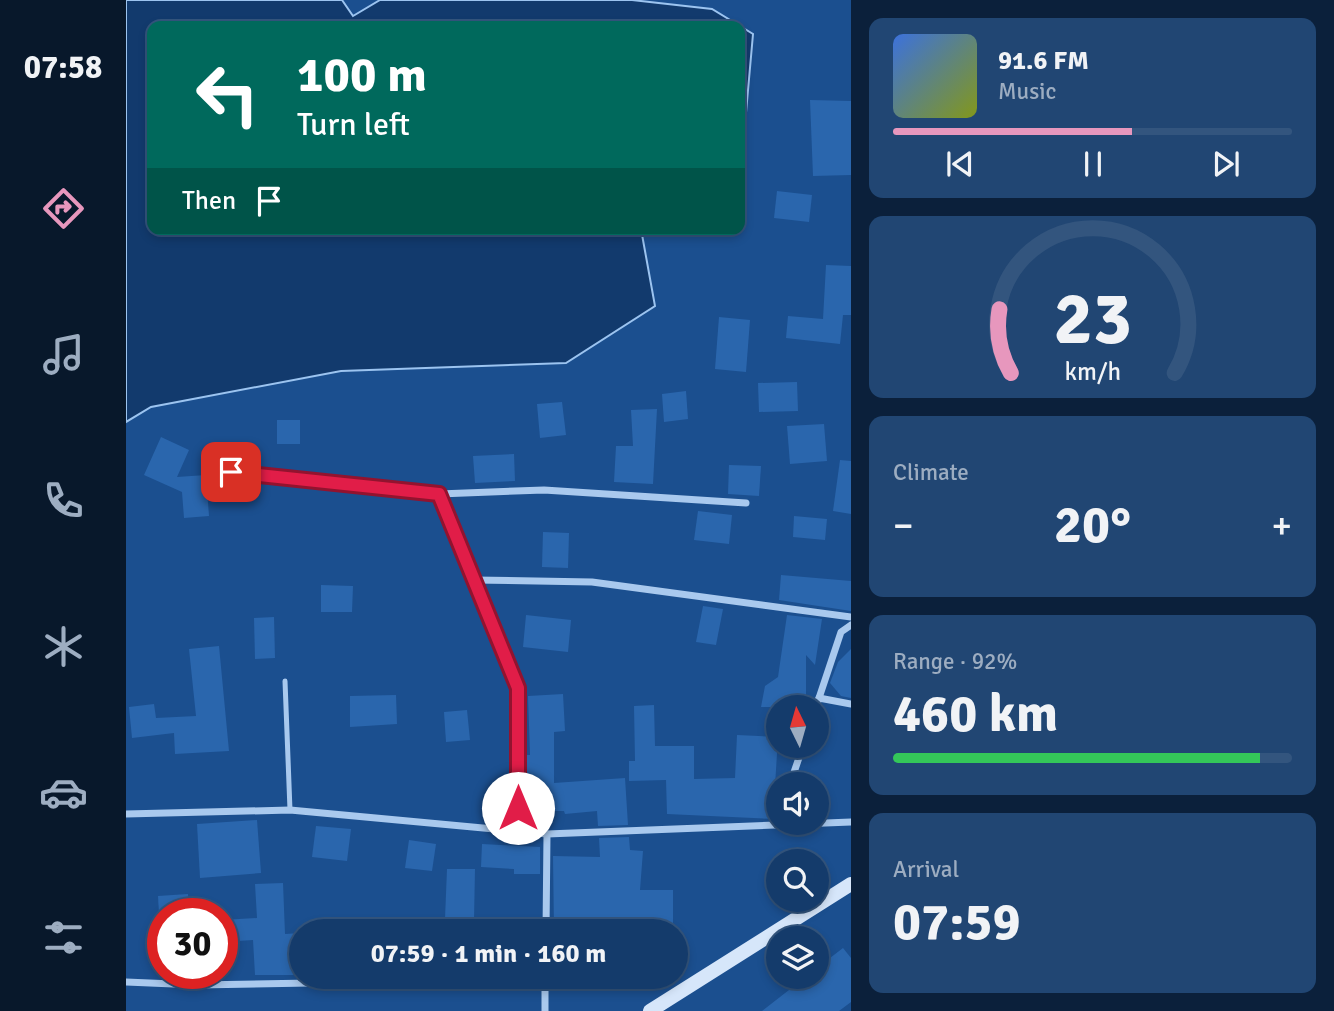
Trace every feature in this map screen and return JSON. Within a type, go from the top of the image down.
[{"type":"main road","points":[[650,1011],[851,884]]},
{"type":"street","points":[[205,469],[439,494],[544,490],[746,503]]},
{"type":"street","points":[[439,494],[518,688],[518,833]]},
{"type":"street","points":[[474,580],[592,582],[851,617]]},
{"type":"street","points":[[820,695],[841,632],[851,625]]},
{"type":"street","points":[[830,700],[851,704]]},
{"type":"street","points":[[126,814],[290,810],[547,834],[766,823]]},
{"type":"street","points":[[829,822],[851,822]]},
{"type":"street","points":[[546,919],[547,834]]},
{"type":"street","points":[[126,982],[197,985],[289,983]]},
{"type":"street","points":[[545,989],[545,1011]]},
{"type":"lane","points":[[285,681],[290,810]]},
{"type":"water","points":[[126,0],[342,0],[353,16],[380,0],[632,0],[712,9],[732,21],[147,21],[147,235],[642,235],[655,306],[566,363],[341,371],[151,407],[126,422]]},
{"type":"water","points":[[745,29],[753,34],[745,124]]},
{"type":"building","points":[[810,100],[851,101],[851,175],[813,176]]},
{"type":"building","points":[[777,191],[812,195],[809,222],[774,218]]},
{"type":"building","points":[[826,265],[851,266],[851,315],[843,315],[840,344],[786,338],[788,316],[823,319]]},
{"type":"building","points":[[719,317],[750,320],[746,372],[715,369]]},
{"type":"building","points":[[797,382],[798,411],[759,412],[758,383]]},
{"type":"building","points":[[686,391],[688,419],[664,422],[662,394]]},
{"type":"building","points":[[562,402],[566,435],[540,438],[537,404]]},
{"type":"building","points":[[657,409],[653,484],[614,482],[616,446],[633,446],[631,410]]},
{"type":"building","points":[[277,420],[300,420],[300,444],[277,444]]},
{"type":"building","points":[[824,424],[827,461],[790,464],[787,426]]},
{"type":"building","points":[[161,437],[189,450],[177,477],[206,475],[209,516],[184,518],[182,492],[144,475]]},
{"type":"building","points":[[514,454],[515,481],[475,483],[473,456]]},
{"type":"building","points":[[840,460],[851,461],[851,514],[833,511]]},
{"type":"building","points":[[729,465],[761,466],[759,496],[728,494]]},
{"type":"building","points":[[698,511],[732,515],[729,544],[694,540]]},
{"type":"building","points":[[794,516],[827,519],[825,540],[793,537]]},
{"type":"building","points":[[543,532],[569,533],[568,568],[542,567]]},
{"type":"building","points":[[781,575],[851,581],[851,611],[779,600]]},
{"type":"building","points":[[321,585],[353,586],[352,612],[321,612]]},
{"type":"building","points":[[703,606],[723,609],[716,645],[696,642]]},
{"type":"building","points":[[526,615],[571,620],[568,652],[523,647]]},
{"type":"building","points":[[787,615],[822,619],[815,665],[806,655],[806,695],[766,695],[766,707],[761,707],[765,686],[778,677]]},
{"type":"building","points":[[274,617],[275,658],[255,659],[254,618]]},
{"type":"building","points":[[219,646],[229,751],[175,754],[174,733],[132,738],[129,707],[154,704],[156,718],[196,716],[189,649]]},
{"type":"building","points":[[851,649],[851,698],[841,696],[830,683],[838,662]]},
{"type":"building","points":[[563,694],[565,731],[554,732],[554,783],[625,778],[628,825],[598,826],[597,811],[565,814],[564,811],[525,811],[525,755],[530,755],[528,696]]},
{"type":"building","points":[[396,695],[397,724],[350,727],[350,696]]},
{"type":"building","points":[[654,705],[655,746],[694,746],[694,779],[735,778],[737,735],[766,736],[766,758],[777,758],[776,772],[766,772],[766,819],[667,814],[666,780],[629,781],[629,761],[635,761],[634,706]]},
{"type":"building","points":[[467,710],[470,740],[446,742],[444,712]]},
{"type":"building","points":[[257,820],[261,873],[200,878],[197,824]]},
{"type":"building","points":[[316,826],[351,829],[347,861],[312,857]]},
{"type":"building","points":[[629,837],[630,850],[643,851],[640,890],[673,890],[673,919],[554,919],[553,856],[600,857],[599,838]]},
{"type":"building","points":[[409,840],[436,844],[432,871],[405,868]]},
{"type":"building","points":[[482,844],[540,847],[540,874],[514,874],[514,869],[481,867]]},
{"type":"building","points":[[447,869],[475,869],[474,919],[445,919]]},
{"type":"building","points":[[283,883],[285,934],[289,934],[289,975],[255,975],[253,940],[238,941],[238,919],[257,918],[255,884]]},
{"type":"building","points":[[188,894],[188,898],[158,898]]},
{"type":"building","points":[[843,948],[851,958],[851,1002],[839,1011],[762,1011],[790,989],[829,989],[829,959]]},
{"type":"route","points":[[231,472],[439,494],[518,688],[518,808]]}]
